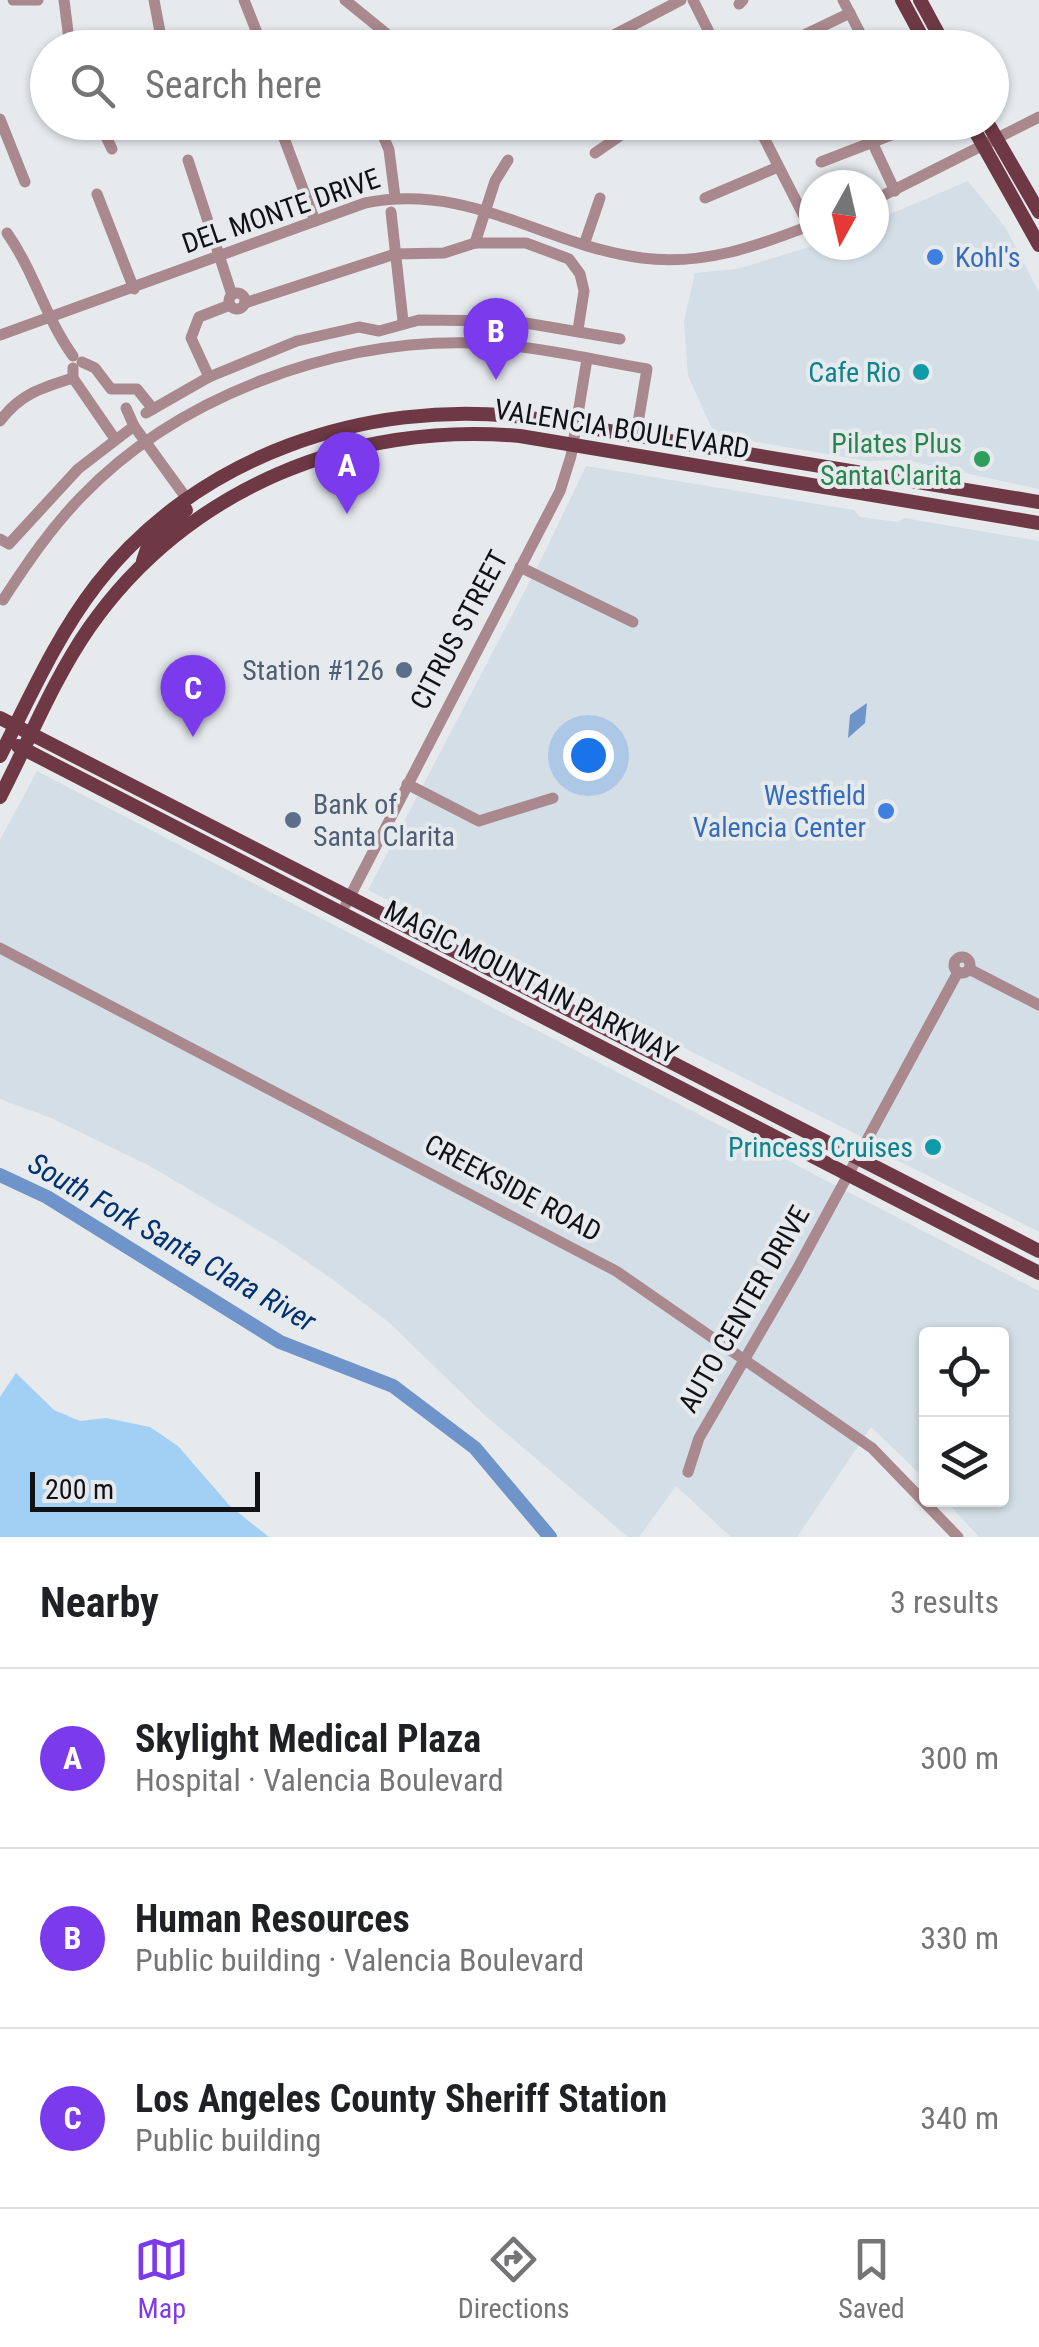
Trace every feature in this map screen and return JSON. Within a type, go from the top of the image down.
[{"type":"main road","points":[[902,0],[918,30]]},
{"type":"main road","points":[[920,0],[936,30]]},
{"type":"main road","points":[[987,140],[1039,212]]},
{"type":"main road","points":[[990,140],[1039,245]]},
{"type":"main road","points":[[398,438],[402,424],[456,420],[472,413]]},
{"type":"main road","name":"VALENCIA BOULEVARD","points":[[0,756],[44,665],[96,586],[122,556],[187,499],[232,471],[293,443],[356,424],[472,413],[636,435],[1039,502]]},
{"type":"main road","name":"VALENCIA BOULEVARD","points":[[0,797],[89,627],[140,566],[198,517],[275,474],[334,452],[398,438],[486,432],[1039,523]]},
{"type":"main road","points":[[198,517],[202,502],[226,484],[232,471]]},
{"type":"main road","points":[[140,566],[148,546],[186,512],[187,499]]},
{"type":"main road","name":"MAGIC MOUNTAIN PARKWAY","points":[[0,718],[8,733],[341,913],[1038,1272]]},
{"type":"main road","name":"MAGIC MOUNTAIN PARKWAY","points":[[27,743],[349,897],[1039,1251]]},
{"type":"main road","points":[[600,1046],[609,1042],[654,1064],[686,1069]]},
{"type":"street","points":[[13,0],[38,0]]},
{"type":"street","points":[[64,0],[68,30]]},
{"type":"street","points":[[154,0],[159,30]]},
{"type":"street","points":[[244,0],[256,30]]},
{"type":"street","points":[[345,0],[384,30]]},
{"type":"street","points":[[622,30],[680,0]]},
{"type":"street","points":[[692,0],[708,30]]},
{"type":"street","points":[[843,0],[858,30]]},
{"type":"street","points":[[816,30],[850,14]]},
{"type":"street","points":[[1009,133],[1039,117]]},
{"type":"street","points":[[0,118],[25,182]]},
{"type":"street","points":[[108,140],[112,149]]},
{"type":"street","points":[[285,140],[314,221]]},
{"type":"street","points":[[386,140],[395,197]]},
{"type":"street","points":[[596,152],[614,140]]},
{"type":"street","points":[[765,140],[799,203]]},
{"type":"street","points":[[821,162],[882,140]]},
{"type":"street","points":[[889,193],[996,140]]},
{"type":"street","points":[[873,144],[894,191]]},
{"type":"street","points":[[188,160],[237,299]]},
{"type":"street","points":[[476,243],[484,209],[508,160]]},
{"type":"street","points":[[704,198],[778,167]]},
{"type":"street","points":[[96,194],[134,289]]},
{"type":"street","name":"DEL MONTE DRIVE","points":[[0,335],[52,325],[134,289],[314,221],[395,197],[437,197],[646,259],[697,258],[760,245],[799,230]]},
{"type":"street","points":[[585,242],[600,198]]},
{"type":"street","points":[[391,212],[403,321]]},
{"type":"street","points":[[7,233],[22,253],[52,325],[115,438]]},
{"type":"street","points":[[209,377],[191,338],[199,317],[237,299],[396,254],[444,253],[476,243],[526,243],[569,259],[584,291],[578,330]]},
{"type":"street","points":[[0,421],[14,402],[75,366],[95,368],[111,389],[137,389],[149,411],[209,377],[297,342],[359,327],[378,331],[403,321],[514,321],[620,338]]},
{"type":"street","points":[[4,600],[34,553],[82,496],[146,443],[216,400],[284,373],[348,356],[474,343],[647,369],[636,435]]},
{"type":"street","name":"CITRUS STREET","points":[[341,913],[560,491],[574,444],[587,358]]},
{"type":"street","points":[[126,408],[134,426],[187,499]]},
{"type":"street","points":[[0,540],[9,544],[78,469],[134,426]]},
{"type":"street","points":[[520,567],[633,622]]},
{"type":"street","points":[[406,784],[479,821],[553,798]]},
{"type":"street","name":"CREEKSIDE ROAD","points":[[0,948],[616,1271],[872,1448],[958,1537]]},
{"type":"street","name":"AUTO CENTER DRIVE","points":[[688,1472],[699,1438],[963,970],[1039,1006]]},
{"type":"shaded area","points":[[968,181],[1005,227],[1039,292],[1039,489],[905,460],[868,461],[715,435],[688,376],[684,321],[695,273],[737,269],[799,250],[799,260],[889,260],[889,215]]},
{"type":"shaded area","points":[[586,466],[854,510],[860,517],[898,522],[904,518],[1039,541],[1039,1232],[885,1154],[882,1147],[368,890]]},
{"type":"shaded area","points":[[867,703],[865,723],[848,738],[850,715]]},
{"type":"shaded area","points":[[37,771],[1039,1291],[1039,1537],[979,1537],[951,1507],[1009,1507],[1009,1327],[919,1327],[919,1473],[871,1427],[797,1537],[731,1537],[676,1486],[639,1537],[628,1537],[480,1411],[391,1324],[332,1279],[275,1240],[150,1166],[51,1118],[0,1099],[0,840]]},
{"type":"shaded area","points":[[16,1373],[54,1410],[80,1421],[106,1418],[150,1427],[178,1446],[230,1506],[269,1537],[0,1537],[0,1397]]},
{"type":"waterway","name":"South Fork Santa Clara River","points":[[0,1175],[47,1197],[280,1342],[393,1386],[475,1448],[550,1537]]},
{"type":"place","name":"Kohl's","points":[[935,257]]},
{"type":"place","name":"Cafe Rio","points":[[921,372]]},
{"type":"place","name":"Human Resources","points":[[496,380]]},
{"type":"place","name":"Pilates Plus Santa Clarita","points":[[982,459]]},
{"type":"place","name":"Skylight Medical Plaza","points":[[347,514]]},
{"type":"place","name":"Station #126","points":[[404,670]]},
{"type":"place","name":"Los Angeles County Sheriff Station","points":[[193,737]]},
{"type":"place","name":"Westfield Valencia Center","points":[[886,811]]},
{"type":"place","name":"Bank of Santa Clarita","points":[[293,820]]},
{"type":"place","name":"Princess Cruises","points":[[933,1147]]}]
